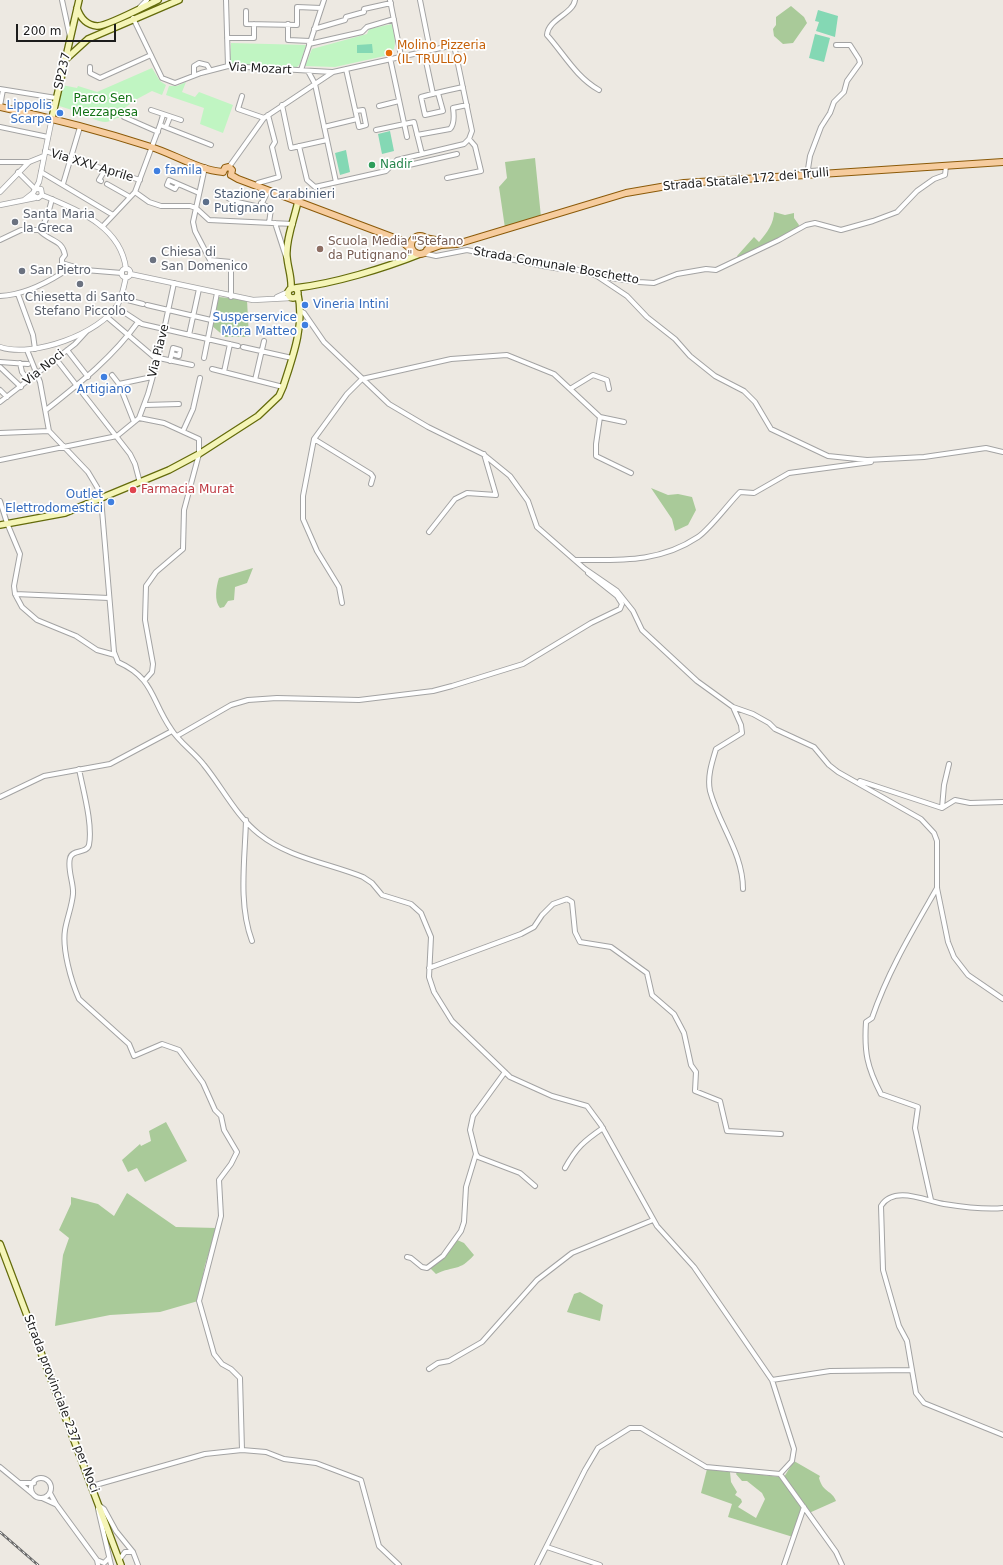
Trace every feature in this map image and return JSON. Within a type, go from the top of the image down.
[{"type":"main road","name":"SP237","points":[[52,118],[79,0]]},
{"type":"main road","points":[[65,60],[81,44],[101,29],[158,0]]},
{"type":"main road","points":[[74,20],[86,22],[101,29],[179,0]]},
{"type":"main road","points":[[77,8],[80,16],[86,22]]},
{"type":"main road","points":[[0,106],[52,118],[152,147],[205,167],[223,172],[225,176],[231,175],[268,191],[400,240],[410,248],[426,248],[458,244]]},
{"type":"main road","name":"Strada Statale 172 dei Trulli","points":[[426,248],[458,244],[626,192],[684,183],[1003,162]]},
{"type":"main road","points":[[223,172],[224,168],[229,167],[232,170],[231,175]]},
{"type":"main road","points":[[0,524],[65,514],[140,483],[199,454],[258,416],[279,396],[292,358],[300,309],[293,293],[292,278],[287,258],[287,248],[298,201]]},
{"type":"main road","points":[[400,240],[420,236],[426,248]]},
{"type":"main road","points":[[398,262],[407,256],[414,238]]},
{"type":"main road","points":[[293,293],[398,262],[426,248]]},
{"type":"main road","name":"Strada provinciale 237 per Noci","points":[[0,1244],[120,1562]]},
{"type":"street","points":[[62,0],[70,39]]},
{"type":"street","points":[[138,9],[147,0]]},
{"type":"street","points":[[226,0],[228,66]]},
{"type":"street","points":[[301,70],[324,0]]},
{"type":"street","points":[[420,0],[430,50]]},
{"type":"street","points":[[575,0],[573,5],[555,21],[547,34],[561,50],[581,78],[599,90]]},
{"type":"street","points":[[314,29],[345,20],[346,17],[364,12],[364,9],[390,2],[401,56]]},
{"type":"street","points":[[246,11],[246,24],[298,25],[297,7],[321,8]]},
{"type":"street","points":[[65,17],[68,20],[74,20]]},
{"type":"street","name":"Via Mozart","points":[[133,18],[162,78],[175,83],[194,75],[228,66],[333,72]]},
{"type":"street","points":[[288,24],[288,40],[310,43],[362,32],[367,27],[394,20]]},
{"type":"street","points":[[227,38],[254,38],[254,24]]},
{"type":"street","points":[[229,167],[266,116],[333,72],[390,58],[454,45],[472,131],[469,139],[464,144],[397,160],[386,171],[314,187],[307,180],[299,146]]},
{"type":"street","points":[[827,174],[826,170],[810,171],[808,169],[810,156],[820,127],[830,113],[834,102],[844,92],[847,82],[860,64],[859,59],[850,45],[836,46]]},
{"type":"street","points":[[424,52],[436,93],[442,111],[425,115],[421,97],[436,93],[463,87]]},
{"type":"street","points":[[90,67],[90,73],[100,78],[151,55]]},
{"type":"street","points":[[390,58],[407,137]]},
{"type":"street","points":[[194,75],[194,66],[199,63],[207,65],[210,70]]},
{"type":"street","points":[[346,69],[359,127],[366,125],[363,110],[356,112]]},
{"type":"street","points":[[308,71],[315,84],[336,182]]},
{"type":"street","points":[[0,106],[2,89],[56,98]]},
{"type":"street","points":[[242,96],[238,109],[266,116]]},
{"type":"street","points":[[379,106],[399,101]]},
{"type":"street","points":[[282,105],[291,148],[327,140]]},
{"type":"street","points":[[417,135],[450,129],[454,122],[453,108],[467,105]]},
{"type":"street","points":[[151,110],[181,120]]},
{"type":"street","points":[[122,114],[124,117],[158,132]]},
{"type":"street","points":[[104,226],[135,192],[163,115]]},
{"type":"street","points":[[256,186],[258,183],[279,177],[272,148],[275,142],[266,116]]},
{"type":"street","points":[[166,127],[170,117]]},
{"type":"street","points":[[0,205],[24,200],[36,192],[52,118]]},
{"type":"street","points":[[324,127],[357,119]]},
{"type":"street","points":[[376,130],[414,122],[422,154]]},
{"type":"street","points":[[160,125],[211,145]]},
{"type":"street","points":[[0,126],[48,137]]},
{"type":"street","points":[[63,184],[80,126]]},
{"type":"street","points":[[447,178],[481,170],[476,146],[469,139]]},
{"type":"street","points":[[443,150],[444,157]]},
{"type":"street","points":[[0,192],[29,162],[44,154]]},
{"type":"street","name":"Via XXV Aprile","points":[[44,154],[70,159],[140,180]]},
{"type":"street","points":[[409,166],[457,154]]},
{"type":"street","points":[[0,162],[29,162]]},
{"type":"street","name":"Strada Comunale Boschetto","points":[[426,248],[430,256],[467,250],[542,266],[561,269],[572,268],[597,276],[654,282],[677,274],[706,269],[716,270],[779,240],[806,225],[815,223],[840,230],[873,221],[896,212],[916,192],[934,179],[945,175],[946,166]]},
{"type":"street","points":[[205,167],[193,222],[195,231],[207,256],[214,261],[231,262],[231,296]]},
{"type":"street","points":[[101,181],[99,180],[105,170]]},
{"type":"street","points":[[18,172],[40,198],[42,195]]},
{"type":"street","points":[[41,172],[113,215]]},
{"type":"street","points":[[107,184],[130,197]]},
{"type":"street","points":[[178,184],[199,193]]},
{"type":"street","points":[[216,191],[233,201],[260,207],[268,191]]},
{"type":"street","points":[[36,192],[104,226],[121,251],[125,259],[126,269],[130,270],[130,274]]},
{"type":"street","points":[[135,192],[149,202],[161,206],[190,206],[196,208],[209,220],[293,224]]},
{"type":"street","points":[[40,230],[44,226],[48,216],[52,199]]},
{"type":"street","points":[[261,203],[271,209],[269,223]]},
{"type":"street","points":[[275,223],[287,258]]},
{"type":"street","points":[[0,240],[21,230],[40,230],[48,238],[58,242],[64,247],[65,256],[62,263],[62,272],[48,282],[18,294],[0,296]]},
{"type":"street","points":[[426,248],[441,254]]},
{"type":"street","points":[[62,263],[84,270],[122,273],[126,277]]},
{"type":"street","points":[[122,273],[126,269]]},
{"type":"street","points":[[0,346],[27,350],[35,349],[86,332],[107,317],[116,307],[126,277],[130,274],[254,300],[272,298],[293,293]]},
{"type":"street","points":[[597,276],[627,296],[647,317],[675,339],[690,356],[715,376],[744,390],[755,402],[770,430],[828,456],[867,460],[924,457],[986,448],[1003,452]]},
{"type":"street","name":"Via Piave","points":[[139,418],[145,405],[158,358],[174,283]]},
{"type":"street","points":[[189,335],[200,289]]},
{"type":"street","points":[[204,358],[217,293]]},
{"type":"street","points":[[18,294],[33,335],[35,349]]},
{"type":"street","points":[[120,298],[212,320]]},
{"type":"street","points":[[116,307],[138,322],[165,330],[292,358]]},
{"type":"street","points":[[177,736],[231,705],[248,700],[277,698],[359,700],[399,696],[452,686],[523,664],[590,623],[621,607],[617,596],[591,577],[576,560],[537,527],[528,502],[510,476],[484,454],[428,427],[389,404],[324,342],[300,309]]},
{"type":"street","points":[[107,317],[154,357],[192,365]]},
{"type":"street","points":[[46,410],[88,377],[128,336],[138,322]]},
{"type":"street","name":"Via Noci","points":[[0,402],[56,359],[86,332]]},
{"type":"street","points":[[255,380],[264,341]]},
{"type":"street","points":[[224,372],[230,344]]},
{"type":"street","points":[[27,350],[37,373],[46,410],[49,431],[88,472],[97,487],[101,498],[110,598],[118,662],[133,668],[145,680],[172,731],[204,765],[235,808],[259,834],[292,854],[363,877],[372,883],[382,895],[416,907],[421,913],[431,937],[429,977],[434,992],[446,1014],[504,1072],[519,1082],[545,1093],[587,1106],[603,1128],[653,1220],[694,1267],[772,1380],[794,1449],[792,1461],[780,1474]]},
{"type":"street","points":[[67,350],[88,377]]},
{"type":"street","points":[[170,361],[172,354]]},
{"type":"street","points":[[342,603],[339,587],[317,551],[303,519],[303,496],[314,439],[347,394],[362,379],[451,359],[507,355],[554,374],[600,417],[624,422]]},
{"type":"street","points":[[56,359],[130,454],[135,464],[140,483]]},
{"type":"street","points":[[0,362],[28,364]]},
{"type":"street","points":[[20,363],[22,372],[28,380]]},
{"type":"street","points":[[0,367],[21,387]]},
{"type":"street","points":[[212,369],[283,387]]},
{"type":"street","points":[[112,375],[119,384],[134,422]]},
{"type":"street","points":[[570,389],[593,375],[607,380],[609,389]]},
{"type":"street","points":[[119,384],[152,377]]},
{"type":"street","points":[[183,431],[193,410],[200,378]]},
{"type":"street","points":[[0,390],[7,397]]},
{"type":"street","points":[[145,405],[179,404]]},
{"type":"street","points":[[600,417],[596,456],[631,473]]},
{"type":"street","points":[[0,460],[117,436],[139,418],[164,423],[199,439],[199,454],[184,510],[183,548],[156,572],[146,586],[145,620],[153,664],[152,672],[145,680]]},
{"type":"street","points":[[0,433],[49,431]]},
{"type":"street","points":[[314,439],[371,474],[373,477],[371,484]]},
{"type":"street","points":[[429,532],[454,499],[467,493],[496,495],[484,454]]},
{"type":"street","points":[[576,560],[636,560],[660,555],[698,536],[740,492],[754,493],[789,473],[890,459]]},
{"type":"street","points":[[0,501],[7,523],[20,554],[14,580],[15,594],[22,607],[37,620],[76,636],[97,650],[116,655]]},
{"type":"street","points":[[585,569],[617,591],[633,611],[642,630],[697,681],[733,708],[753,714],[770,723],[775,729],[814,747],[829,765],[848,778],[929,825],[937,842],[937,888],[948,942],[954,957],[968,975],[1003,999]]},
{"type":"street","points":[[15,594],[110,598]]},
{"type":"street","points":[[733,708],[741,725],[742,733],[716,749],[709,773],[710,790],[735,850],[742,872],[743,889]]},
{"type":"street","points":[[0,797],[44,776],[110,764],[172,731]]},
{"type":"street","points":[[942,808],[944,785],[949,764]]},
{"type":"street","points":[[79,769],[89,826],[89,846],[86,850],[73,854],[70,858],[70,882],[73,893],[64,932],[68,962],[77,995],[79,999],[129,1044],[134,1056],[162,1044],[179,1050],[203,1083],[215,1110],[221,1116],[224,1130],[237,1152],[231,1164],[219,1180],[221,1216],[199,1300],[214,1354],[222,1364],[231,1369],[240,1378],[242,1450]]},
{"type":"street","points":[[848,778],[942,808],[955,800],[970,803],[1003,802]]},
{"type":"street","points":[[246,820],[244,852],[245,917],[252,941]]},
{"type":"street","points":[[931,1200],[914,1128],[918,1107],[881,1094],[871,1074],[864,1046],[866,1022],[872,1018],[882,988],[892,968],[937,888]]},
{"type":"street","points":[[429,968],[521,934],[534,927],[542,915],[553,904],[567,899],[572,902],[575,932],[580,942],[611,947],[647,973],[652,995],[674,1014],[684,1033],[691,1065],[696,1072],[695,1091],[720,1101],[727,1131],[781,1134]]},
{"type":"street","points":[[407,1257],[411,1258],[422,1267],[427,1268],[443,1256],[461,1232],[464,1222],[466,1187],[476,1154],[470,1130],[473,1116],[504,1072]]},
{"type":"street","points":[[565,1168],[575,1150],[582,1142],[603,1128]]},
{"type":"street","points":[[476,1154],[478,1157],[520,1173],[535,1186]]},
{"type":"street","points":[[1003,1208],[964,1207],[911,1196],[890,1198],[881,1206],[882,1270],[899,1326],[907,1341],[916,1393],[924,1403],[1003,1435]]},
{"type":"street","points":[[429,1369],[438,1363],[449,1361],[482,1342],[537,1280],[572,1254],[653,1220]]},
{"type":"street","points":[[772,1380],[830,1371],[912,1370]]},
{"type":"street","points":[[537,1565],[598,1448],[630,1428],[641,1428],[706,1467],[780,1474],[836,1552],[842,1565]]},
{"type":"street","points":[[92,1486],[204,1454],[242,1450],[266,1452],[284,1459],[316,1463],[361,1480],[379,1546],[399,1565]]},
{"type":"street","points":[[0,1468],[34,1494],[56,1504]]},
{"type":"street","points":[[34,1494],[32,1489],[34,1483],[39,1479],[45,1480],[51,1487],[50,1493],[56,1504],[98,1565]]},
{"type":"street","points":[[17,1482],[22,1484],[34,1483]]},
{"type":"street","points":[[42,1498],[50,1493]]},
{"type":"street","points":[[96,1496],[111,1565]]},
{"type":"street","points":[[100,1506],[116,1531],[133,1552],[138,1565]]},
{"type":"street","points":[[784,1565],[804,1507]]},
{"type":"street","points":[[547,1547],[600,1565]]},
{"type":"street","points":[[120,1562],[126,1552],[133,1552]]},
{"type":"street","points":[[96,1560],[104,1563],[109,1558]]},
{"type":"green space","points":[[791,6],[804,17],[807,23],[793,43],[783,44],[774,36],[773,29],[776,25],[776,17]]},
{"type":"green space","points":[[818,10],[838,16],[835,37],[816,31],[819,22],[815,21]]},
{"type":"green space","points":[[392,24],[395,45],[389,55],[335,67],[305,66],[312,49],[367,34],[369,29]]},
{"type":"green space","points":[[815,34],[830,38],[824,62],[809,58]]},
{"type":"green space","points":[[231,43],[306,45],[300,64],[296,68],[234,65],[230,60]]},
{"type":"green space","points":[[372,44],[373,53],[357,53],[357,45]]},
{"type":"green space","name":"Parco Sen. Mezzapesa","points":[[152,68],[160,81],[166,85],[162,95],[152,91],[137,99],[119,112],[119,118],[107,122],[101,121],[88,115],[56,105],[62,85],[77,88],[78,86],[97,92]]},
{"type":"green space","points":[[186,82],[182,92],[195,97],[199,92],[233,105],[223,133],[200,124],[204,108],[166,95],[169,86],[177,86]]},
{"type":"green space","points":[[390,131],[394,151],[382,154],[378,134]]},
{"type":"green space","points":[[346,150],[350,172],[340,175],[335,153]]},
{"type":"green space","points":[[535,158],[541,217],[505,228],[499,187],[507,178],[505,162]]},
{"type":"green space","points":[[774,212],[785,215],[794,213],[794,218],[799,225],[798,228],[738,260],[737,256],[754,237],[759,242],[765,235],[770,228]]},
{"type":"green space","points":[[219,297],[247,300],[249,337],[225,337],[211,325]]},
{"type":"green space","points":[[651,488],[668,495],[678,494],[692,497],[696,510],[688,525],[675,531],[672,519]]},
{"type":"green space","points":[[253,568],[247,583],[235,587],[234,600],[228,601],[224,607],[220,608],[216,598],[219,578]]},
{"type":"green space","points":[[166,1122],[187,1161],[145,1182],[137,1168],[128,1172],[122,1160],[140,1144],[141,1146],[151,1141],[149,1131]]},
{"type":"green space","points":[[127,1193],[176,1227],[217,1228],[205,1265],[198,1301],[160,1312],[110,1315],[55,1326],[63,1255],[69,1238],[59,1230],[71,1204],[71,1197],[98,1204],[114,1216]]},
{"type":"green space","points":[[455,1239],[464,1243],[474,1255],[460,1266],[436,1274],[427,1265],[447,1250]]},
{"type":"green space","points":[[580,1292],[603,1305],[600,1321],[567,1312],[574,1294]]},
{"type":"green space","points":[[794,1461],[820,1476],[819,1478],[821,1483],[836,1501],[809,1513],[784,1477]]},
{"type":"green space","points":[[707,1469],[730,1472],[731,1482],[737,1492],[735,1495],[741,1499],[742,1502],[738,1507],[756,1518],[765,1499],[762,1493],[747,1481],[742,1481],[736,1474],[737,1472],[780,1477],[802,1507],[793,1537],[728,1517],[732,1504],[701,1493]]},
{"type":"railway","points":[[0,1532],[38,1565]]},
{"type":"place","name":"Molino Pizzeria (IL TRULLO)","points":[[389,53]]},
{"type":"place","name":"Lippolis Scarpe","points":[[60,113]]},
{"type":"place","name":"Nadir","points":[[372,165]]},
{"type":"place","name":"famila","points":[[157,171]]},
{"type":"place","name":"Stazione Carabinieri Putignano","points":[[206,202]]},
{"type":"place","name":"Santa Maria la Greca","points":[[15,222]]},
{"type":"place","name":"Scuola Media \"Stefano da Putignano\"","points":[[320,249]]},
{"type":"place","name":"Chiesa di San Domenico","points":[[153,260]]},
{"type":"place","name":"San Pietro","points":[[22,271]]},
{"type":"place","name":"Chiesetta di Santo Stefano Piccolo","points":[[80,284]]},
{"type":"place","name":"Vineria Intini","points":[[305,305]]},
{"type":"place","name":"Susperservice Mora Matteo","points":[[305,325]]},
{"type":"place","name":"Artigiano","points":[[104,377]]},
{"type":"place","name":"Farmacia Murat","points":[[133,490]]},
{"type":"place","name":"Outlet Elettrodomestici","points":[[111,502]]}]
